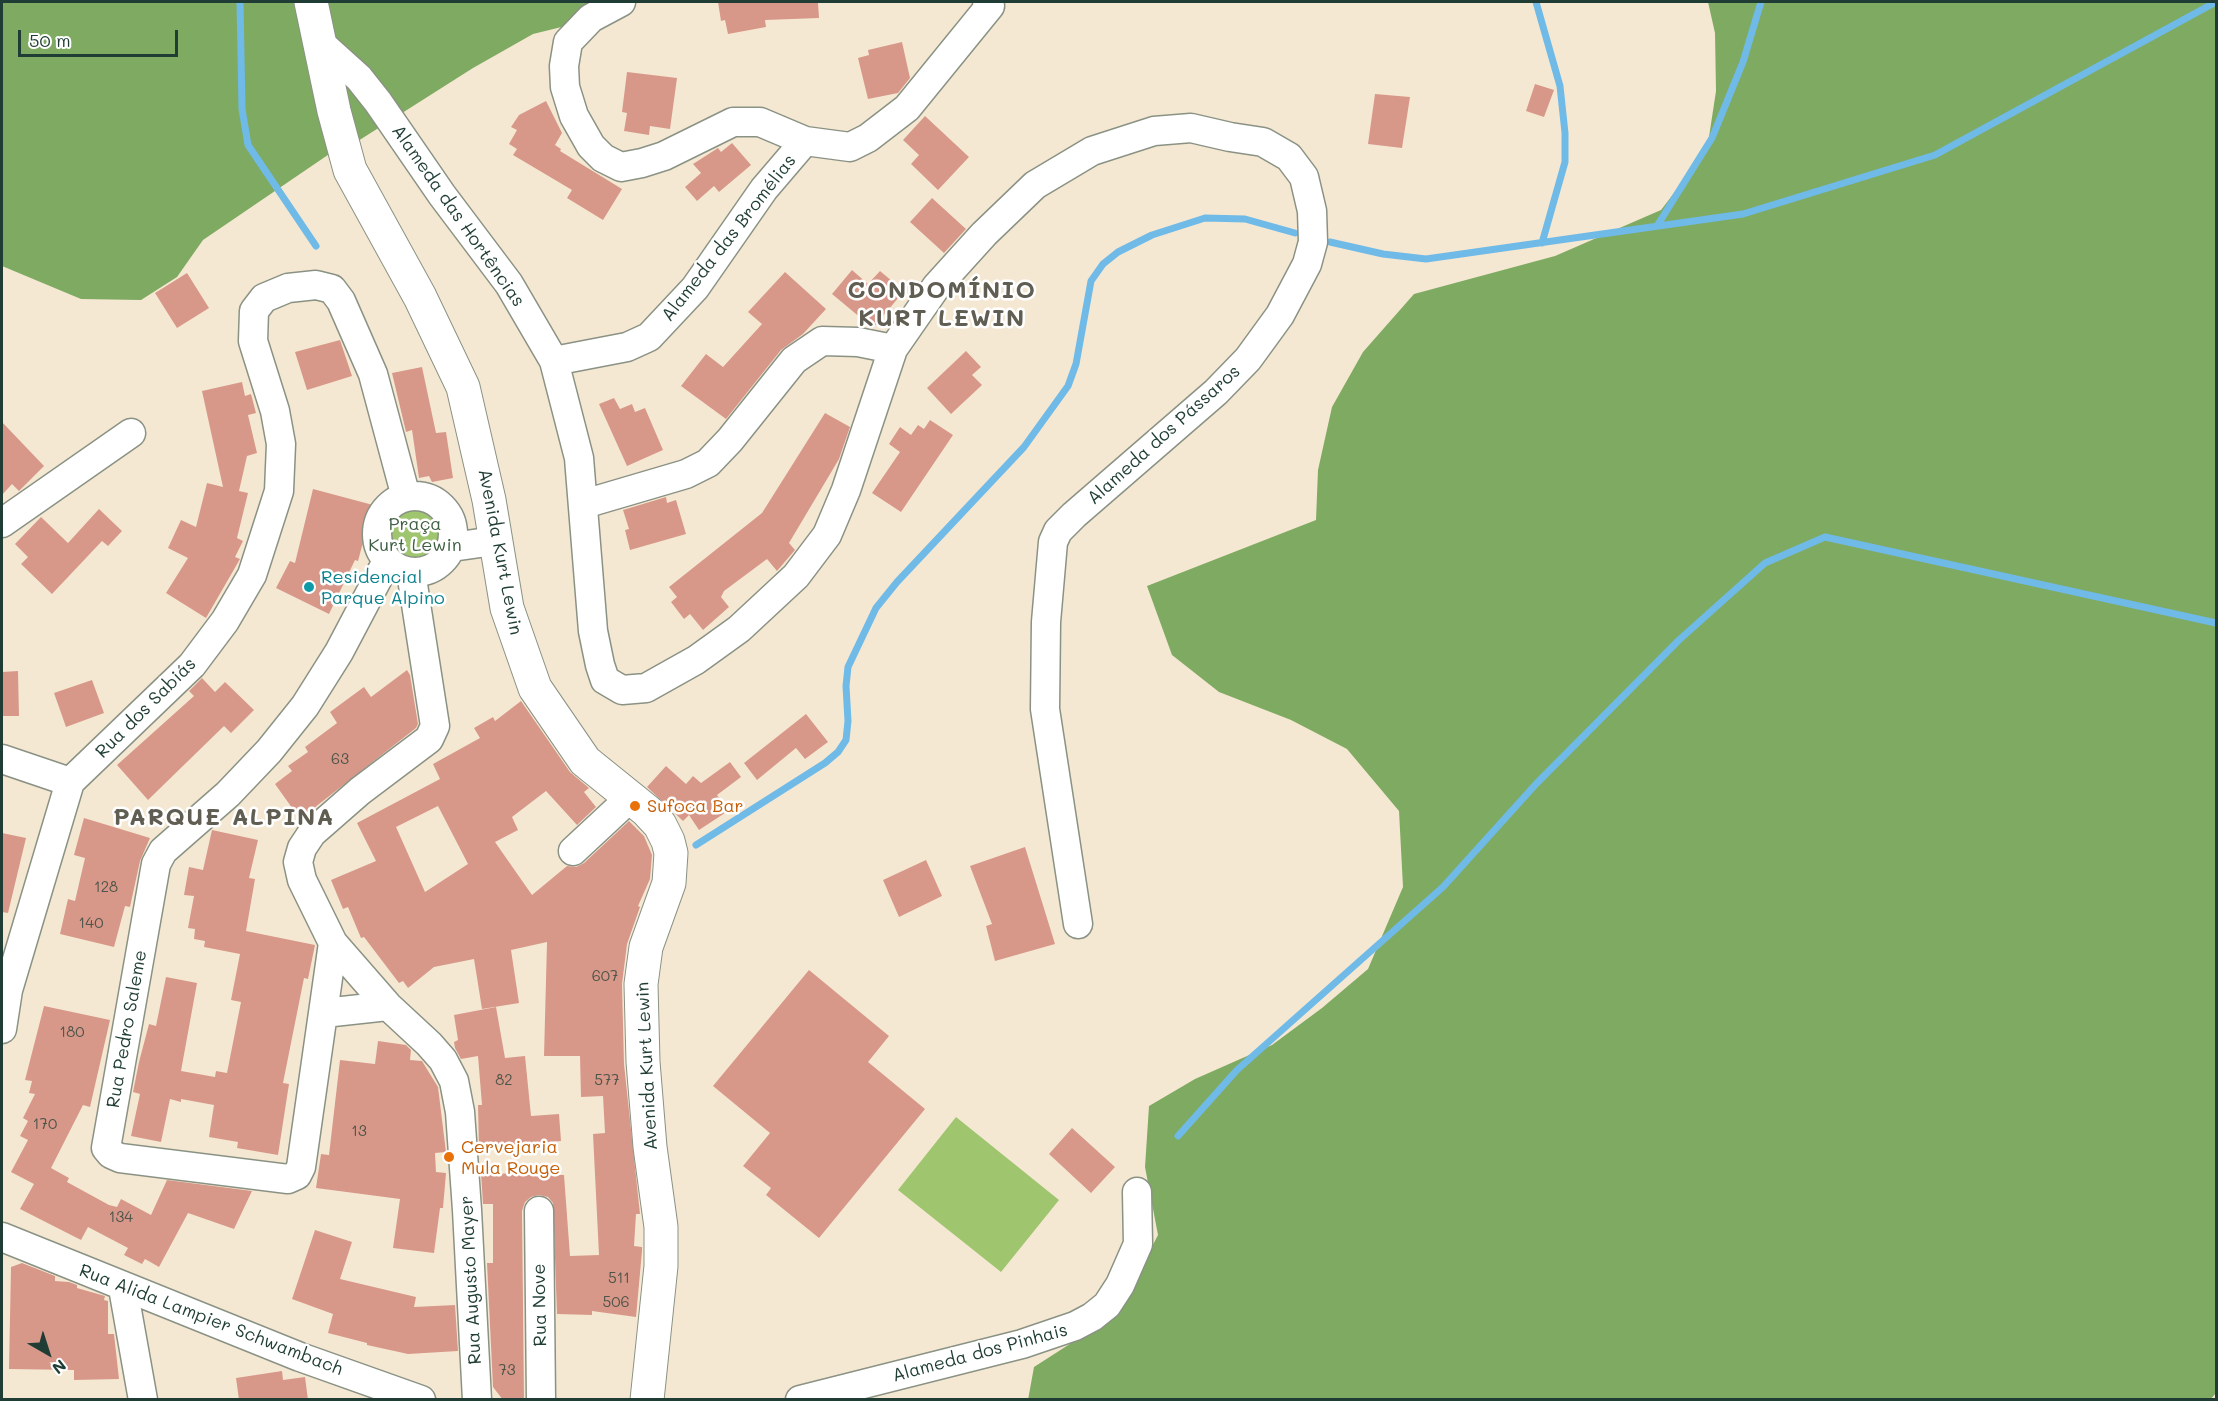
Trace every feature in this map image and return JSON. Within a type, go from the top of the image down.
[{"type":"main road","name":"Avenida Kurt Lewin","points":[[311,2],[318,41],[350,170],[420,297],[463,387],[489,500],[494,541],[507,608],[535,688],[585,761],[632,797],[660,825],[671,852],[669,883],[646,947],[641,984],[643,1062],[650,1147],[662,1227],[661,1266],[647,1400]]},
{"type":"street","points":[[621,2],[591,18],[568,42],[564,66],[565,87],[574,116],[591,146],[603,158],[621,167],[664,156],[733,122],[760,122],[805,141]]},
{"type":"street","name":"Alameda das Bromélias","points":[[554,361],[627,347],[649,338],[695,288],[764,189],[805,141],[850,147],[868,138],[907,108],[988,4]]},
{"type":"street","name":"Alameda das Hortências","points":[[318,41],[359,78],[378,102],[442,195],[509,284],[554,361],[579,458],[593,631],[600,665],[605,680],[622,690],[646,688],[696,660],[739,628],[796,576],[827,535],[846,490],[893,349],[936,286],[984,234],[1035,185]]},
{"type":"street","name":"Alameda dos Pássaros","points":[[1035,185],[1092,151],[1154,131],[1191,128],[1263,142],[1289,157],[1304,177],[1312,212],[1313,243],[1307,264],[1280,315],[1248,358],[1216,392],[1074,514],[1058,531],[1053,542],[1046,622],[1045,709],[1078,924]]},
{"type":"street","name":"Rua dos Sabiás","points":[[70,782],[192,665],[225,621],[252,574],[279,491],[281,444],[275,411],[253,341],[254,311],[264,298],[288,288],[316,285],[332,289],[341,301],[373,374],[389,425],[406,497]]},
{"type":"street","points":[[584,504],[686,474],[708,463],[730,440],[794,360],[822,341],[858,342],[893,349]]},
{"type":"street","points":[[2,523],[131,433]]},
{"type":"street","points":[[406,497],[429,498],[447,513],[454,535],[452,547],[435,567],[424,572],[399,567],[377,541],[377,530],[386,509],[406,497]]},
{"type":"street","points":[[452,547],[494,541]]},
{"type":"street","name":"Rua Augusto Mayer","points":[[399,567],[435,726],[429,739],[332,814],[312,833],[302,848],[298,862],[302,880],[333,943],[388,1006],[429,1044],[443,1060],[454,1081],[460,1113],[465,1178],[477,1400]]},
{"type":"street","name":"Rua Pedro Saleme","points":[[333,943],[301,1167],[297,1175],[288,1179],[120,1158],[111,1154],[106,1148],[156,864],[163,851],[228,794],[269,751],[305,706],[339,652],[399,567]]},
{"type":"street","points":[[2,759],[70,782],[8,990],[2,1029]]},
{"type":"street","points":[[573,851],[632,797]]},
{"type":"street","points":[[324,1013],[388,1006]]},
{"type":"street","name":"Alameda dos Pinhais","points":[[800,1400],[1022,1344],[1075,1326],[1092,1317],[1107,1305],[1120,1285],[1138,1244],[1137,1192]]},
{"type":"street","name":"Rua Nove","points":[[539,1211],[541,1400]]},
{"type":"street","name":"Rua Alida Lampier Schwambach","points":[[2,1237],[123,1288],[300,1357],[421,1400]]},
{"type":"street","points":[[123,1288],[143,1400]]},
{"type":"green space","points":[[2,2],[630,2],[590,20],[533,34],[473,68],[358,141],[344,144],[203,240],[177,277],[141,300],[81,299],[2,266]]},
{"type":"green space","points":[[1708,2],[2216,2],[2216,1393],[2210,1400],[1028,1400],[1034,1367],[1118,1313],[1158,1235],[1145,1167],[1149,1106],[1195,1079],[1272,1045],[1322,1008],[1368,969],[1403,887],[1399,811],[1347,749],[1291,720],[1219,692],[1172,655],[1147,586],[1316,520],[1318,470],[1332,407],[1363,352],[1414,294],[1555,256],[1661,210],[1707,150],[1716,91],[1715,33]]},
{"type":"green space","name":"Praça Kurt Lewin","points":[[415,503],[433,509],[441,517],[447,535],[441,553],[433,561],[415,567],[397,561],[389,553],[383,535],[389,517],[397,509]]},
{"type":"green space","points":[[956,1117],[1059,1200],[1001,1272],[898,1190]]},
{"type":"building","points":[[718,2],[818,2],[819,18],[765,20],[766,27],[728,34],[725,20],[721,21]]},
{"type":"building","points":[[902,42],[910,78],[898,93],[868,99],[858,58],[869,55],[868,50]]},
{"type":"building","points":[[627,72],[677,78],[670,129],[650,126],[649,135],[624,131],[627,113],[622,112]]},
{"type":"building","points":[[1535,84],[1554,90],[1544,117],[1526,111]]},
{"type":"building","points":[[1375,94],[1410,97],[1402,148],[1368,144]]},
{"type":"building","points":[[546,101],[562,133],[555,145],[561,149],[560,151],[622,189],[603,220],[567,198],[572,190],[513,155],[517,149],[509,144],[517,130],[511,127],[519,115]]},
{"type":"building","points":[[925,116],[969,157],[938,190],[911,164],[919,155],[903,140]]},
{"type":"building","points":[[732,143],[751,165],[719,192],[714,186],[697,201],[685,187],[701,173],[693,164],[718,148],[721,152]]},
{"type":"building","points":[[932,198],[966,229],[944,253],[910,222]]},
{"type":"building","points":[[852,270],[868,284],[880,271],[904,291],[873,328],[832,294]]},
{"type":"building","points":[[785,272],[826,309],[803,334],[781,350],[726,419],[681,386],[706,354],[723,367],[762,324],[748,312]]},
{"type":"building","points":[[187,273],[209,308],[177,328],[155,293]]},
{"type":"building","points":[[340,340],[352,376],[307,390],[295,352]]},
{"type":"building","points":[[966,351],[981,367],[972,375],[982,385],[951,414],[927,388]]},
{"type":"building","points":[[422,367],[436,433],[446,432],[453,478],[432,482],[429,476],[419,478],[412,430],[406,432],[392,373]]},
{"type":"building","points":[[242,382],[245,396],[251,394],[256,413],[248,415],[257,453],[247,456],[239,491],[248,493],[237,538],[243,541],[235,557],[240,559],[206,618],[166,593],[188,558],[168,548],[181,520],[196,527],[207,483],[223,487],[202,391]]},
{"type":"building","points":[[614,398],[620,409],[632,404],[635,412],[645,408],[663,450],[627,466],[599,404]]},
{"type":"building","points":[[825,413],[850,427],[839,459],[789,543],[795,550],[777,571],[767,559],[724,591],[721,597],[729,607],[703,630],[690,614],[684,619],[671,602],[677,597],[669,587],[762,513]]},
{"type":"building","points":[[930,420],[953,435],[901,512],[872,493],[900,452],[889,444],[900,427],[911,435],[918,425],[924,429]]},
{"type":"building","points":[[2,422],[44,466],[19,491],[12,484],[2,495]]},
{"type":"building","points":[[313,489],[373,505],[358,561],[355,560],[329,614],[276,588],[290,561],[295,563]]},
{"type":"building","points":[[666,497],[667,503],[676,500],[686,534],[630,550],[625,530],[629,529],[623,510]]},
{"type":"building","points":[[99,509],[122,531],[108,546],[102,541],[52,594],[21,564],[28,557],[15,544],[41,517],[68,543]]},
{"type":"building","points":[[407,670],[410,675],[418,724],[416,728],[300,819],[275,784],[292,771],[288,766],[308,752],[305,747],[337,723],[330,712],[364,687],[371,697]]},
{"type":"building","points":[[18,671],[19,716],[2,716],[2,672]]},
{"type":"building","points":[[202,678],[215,692],[225,682],[254,710],[231,733],[224,726],[148,800],[117,765],[194,696],[189,691]]},
{"type":"building","points":[[92,680],[104,713],[66,727],[54,693]]},
{"type":"building","points":[[521,701],[570,772],[589,788],[584,792],[596,807],[577,825],[546,791],[512,817],[518,830],[495,842],[532,895],[567,866],[576,867],[584,863],[629,821],[644,836],[652,855],[650,879],[638,906],[640,907],[627,944],[622,984],[624,1064],[640,1214],[636,1214],[634,1246],[642,1247],[636,1317],[592,1311],[592,1315],[557,1314],[553,1203],[548,1197],[539,1195],[531,1197],[525,1202],[522,1211],[524,1400],[503,1400],[493,1387],[487,1263],[493,1263],[493,1204],[483,1204],[481,1173],[564,1175],[570,1256],[599,1255],[593,1134],[605,1133],[603,1096],[581,1097],[580,1056],[544,1056],[547,942],[511,950],[519,1003],[482,1009],[474,959],[434,967],[408,988],[403,981],[399,983],[364,937],[361,938],[348,907],[343,909],[331,880],[376,861],[357,823],[440,779],[433,764],[480,738],[474,728],[493,717],[495,721]],"holes":[[[438,806],[468,864],[425,892],[396,827]]]},
{"type":"building","points":[[806,714],[828,742],[805,759],[796,748],[757,780],[744,763]]},
{"type":"building","points":[[730,762],[741,777],[717,795],[728,811],[699,830],[689,815],[683,821],[647,787],[666,766],[686,784],[693,776],[701,783]]},
{"type":"building","points":[[84,818],[150,838],[140,861],[130,907],[125,906],[114,947],[60,934],[68,899],[75,901],[85,858],[74,855]]},
{"type":"building","points":[[212,830],[258,840],[249,878],[255,879],[246,931],[315,945],[308,979],[304,978],[283,1083],[289,1084],[278,1155],[237,1148],[238,1142],[209,1137],[214,1105],[181,1099],[181,1102],[170,1099],[161,1142],[131,1136],[140,1094],[133,1092],[139,1062],[149,1024],[156,1026],[166,977],[197,983],[181,1071],[215,1077],[216,1071],[227,1073],[241,1002],[231,1000],[240,954],[204,947],[205,941],[194,939],[195,929],[188,928],[194,896],[184,895],[189,867],[203,870]]},
{"type":"building","points":[[2,833],[26,838],[8,913],[2,912]]},
{"type":"building","points":[[1025,847],[1055,944],[995,961],[986,926],[992,924],[970,866]]},
{"type":"building","points":[[926,860],[942,896],[899,917],[883,880]]},
{"type":"building","points":[[809,970],[889,1036],[868,1062],[925,1109],[819,1238],[766,1195],[771,1188],[743,1166],[770,1133],[713,1086]]},
{"type":"building","points":[[44,1006],[110,1020],[90,1107],[83,1105],[51,1168],[69,1178],[67,1182],[109,1205],[117,1207],[121,1199],[151,1215],[167,1180],[252,1191],[234,1229],[188,1213],[159,1267],[145,1259],[142,1264],[124,1255],[128,1248],[88,1227],[81,1240],[20,1209],[34,1184],[11,1172],[28,1140],[20,1136],[28,1121],[23,1118],[35,1094],[29,1093],[32,1081],[25,1080]]},
{"type":"building","points":[[496,1007],[505,1058],[525,1056],[531,1116],[559,1114],[561,1141],[479,1149],[478,1105],[482,1105],[478,1056],[461,1059],[454,1042],[458,1040],[454,1015]]},
{"type":"building","points":[[378,1041],[406,1045],[411,1050],[410,1060],[422,1061],[438,1087],[446,1152],[435,1153],[436,1172],[446,1173],[443,1208],[440,1208],[434,1253],[393,1248],[400,1199],[316,1188],[321,1154],[329,1155],[340,1060],[375,1064]]},
{"type":"building","points":[[1072,1128],[1115,1167],[1091,1193],[1049,1154]]},
{"type":"building","points":[[315,1230],[352,1242],[340,1279],[416,1297],[414,1307],[455,1305],[458,1351],[408,1354],[328,1333],[333,1314],[292,1299]]},
{"type":"building","points":[[22,1263],[55,1276],[55,1281],[69,1282],[77,1285],[77,1288],[105,1296],[104,1300],[108,1301],[108,1334],[114,1334],[119,1379],[74,1380],[74,1370],[9,1369],[11,1267]]},
{"type":"building","points":[[282,1371],[283,1380],[305,1377],[308,1400],[239,1400],[236,1378]]},
{"type":"waterway","points":[[240,2],[242,109],[248,145],[316,246]]},
{"type":"waterway","points":[[1536,2],[1560,86],[1565,133],[1565,162],[1542,243]]},
{"type":"waterway","points":[[1657,226],[1712,138],[1743,62],[1761,2]]},
{"type":"waterway","points":[[1330,242],[1383,254],[1426,259],[1743,214],[1935,155],[2216,2]]},
{"type":"waterway","points":[[696,845],[825,763],[838,752],[846,740],[848,667],[876,608],[897,582],[1024,447],[1068,386],[1076,364],[1091,281],[1103,264],[1118,252],[1152,235],[1205,218],[1245,219],[1295,233]]},
{"type":"waterway","points":[[1178,1136],[1237,1070],[1443,887],[1536,784],[1679,640],[1765,563],[1825,537],[2216,623]]},
{"type":"place","name":"Residencial Parque Alpino","points":[[309,587]]},
{"type":"place","name":"Sufoca Bar","points":[[635,806]]},
{"type":"place","name":"Cervejaria Mula Rouge","points":[[449,1157]]},
{"type":"district","name":"CONDOMÍNIO KURT LEWIN","points":[[942,305]]},
{"type":"district","name":"PARQUE ALPINA","points":[[224,818]]}]
